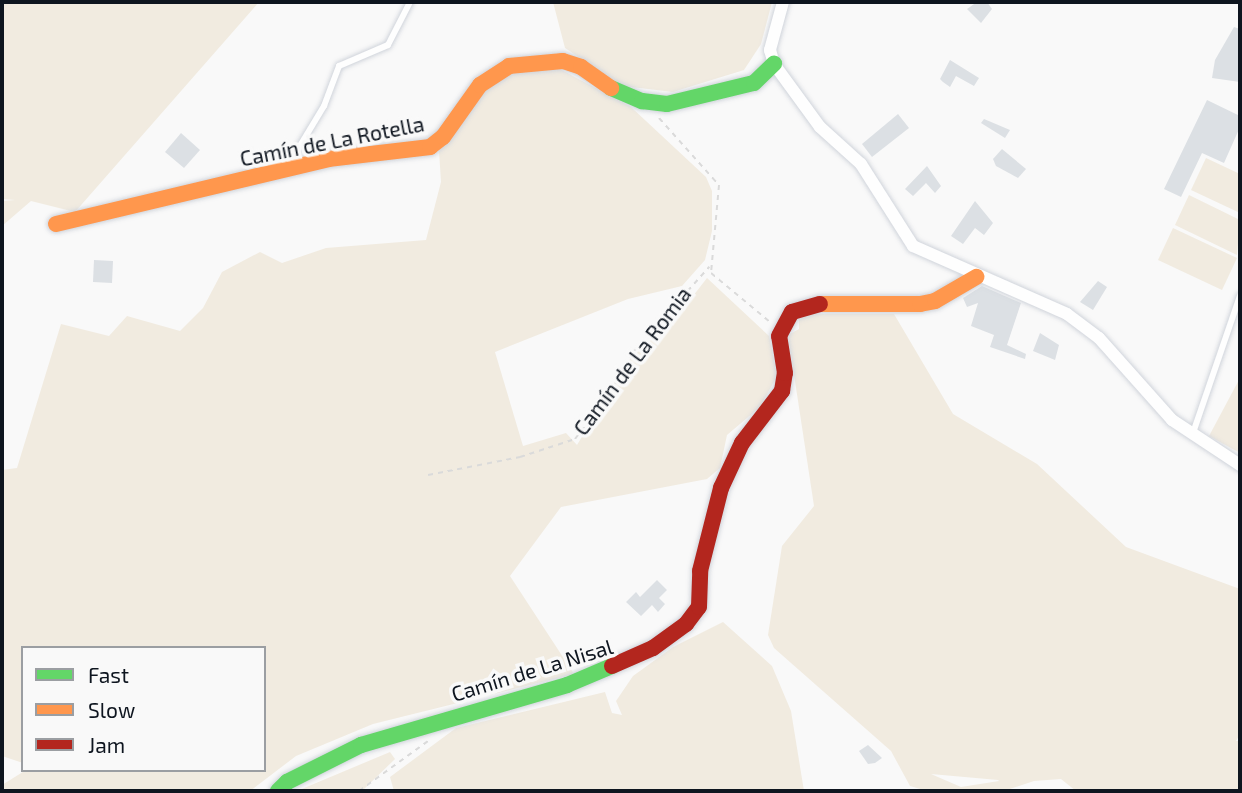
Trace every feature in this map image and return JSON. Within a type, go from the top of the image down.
[{"type":"street","points":[[783,2],[770,50],[774,64],[820,127],[861,164],[906,239],[924,254],[1067,314],[1099,338],[1139,387],[1191,435],[1240,466]]},
{"type":"street","name":"Camín de La Rotella","points":[[56,224],[328,159],[430,147],[489,77],[525,63],[574,64],[612,89],[656,103],[754,83],[774,64]]},
{"type":"street","points":[[781,325],[802,306],[935,301],[976,277]]},
{"type":"street","name":"Camín de La Nisal","points":[[278,791],[287,782],[361,745],[622,665],[653,648],[694,617],[699,607],[700,571],[730,464],[782,391],[785,373],[781,325]]},
{"type":"lane","points":[[286,169],[324,106],[339,66],[388,45],[410,2]]},
{"type":"lane","points":[[1191,435],[1240,296]]},
{"type":"path","points":[[656,103],[661,124],[719,185],[718,225],[709,267],[746,306],[781,325]]},
{"type":"path","name":"Camín de La Romia","points":[[428,475],[520,457],[575,439],[610,393],[634,351],[709,267]]},
{"type":"path","points":[[359,791],[438,736]]},
{"type":"shaded area","points":[[2,2],[259,2],[75,212],[31,201],[2,226],[2,201],[15,200],[2,199]]},
{"type":"shaded area","points":[[553,2],[772,2],[761,44],[744,70],[673,92],[623,86],[565,48]]},
{"type":"shaded area","points":[[556,67],[631,107],[706,177],[712,191],[712,231],[705,260],[682,286],[628,299],[495,352],[523,446],[566,433],[577,445],[626,363],[679,314],[707,278],[769,336],[777,376],[760,407],[727,435],[720,468],[707,479],[561,507],[510,576],[574,674],[373,724],[296,756],[250,791],[2,791],[2,785],[23,772],[266,772],[266,646],[21,646],[21,762],[2,756],[2,470],[17,468],[61,324],[109,336],[127,316],[180,331],[203,308],[222,272],[260,252],[282,263],[326,248],[426,240],[441,182],[439,151],[480,95],[502,76]]},
{"type":"shaded area","points":[[1206,158],[1240,174],[1240,213],[1191,190]]},
{"type":"shaded area","points":[[1189,195],[1240,220],[1237,255],[1175,225]]},
{"type":"shaded area","points":[[1173,228],[1237,258],[1222,290],[1158,260]]},
{"type":"shaded area","points":[[811,314],[894,314],[953,414],[1037,464],[1126,547],[1240,589],[1240,734],[1236,741],[1240,741],[1240,791],[1076,791],[1061,779],[1034,781],[1004,791],[927,791],[910,786],[891,751],[774,648],[768,635],[782,546],[814,506],[788,335],[799,329],[799,317]],"holes":[[[931,774],[998,780],[961,787]]]},
{"type":"shaded area","points":[[1240,378],[1240,453],[1209,436]]},
{"type":"shaded area","points":[[723,622],[772,666],[791,711],[804,791],[394,791],[390,777],[456,728],[605,692],[612,713],[622,715],[616,701],[633,676],[673,647]]},
{"type":"shaded area","points":[[390,752],[395,759],[362,791],[297,791]]},
{"type":"building","points":[[977,2],[987,2],[992,9],[981,23],[967,9]]},
{"type":"building","points":[[1234,27],[1240,29],[1240,82],[1212,78],[1215,60]]},
{"type":"building","points":[[950,60],[979,78],[974,86],[956,76],[950,87],[940,79]]},
{"type":"building","points":[[1207,100],[1240,116],[1240,127],[1224,163],[1202,153],[1181,197],[1164,189]]},
{"type":"building","points":[[898,114],[909,128],[872,157],[862,144]]},
{"type":"building","points":[[984,119],[1010,130],[1005,138],[981,123]]},
{"type":"building","points":[[181,133],[200,150],[184,168],[165,152]]},
{"type":"building","points":[[1002,149],[1026,169],[1018,178],[996,166],[993,159]]},
{"type":"building","points":[[927,166],[941,186],[935,193],[926,183],[913,196],[905,189]]},
{"type":"building","points":[[975,201],[993,223],[984,235],[975,228],[963,244],[951,236]]},
{"type":"building","points":[[94,260],[113,261],[112,283],[93,282]]},
{"type":"building","points":[[1098,281],[1107,287],[1093,310],[1080,302]]},
{"type":"building","points":[[982,286],[1021,303],[1007,345],[1026,354],[1025,359],[990,347],[994,335],[971,326],[978,303],[967,307],[963,298]]},
{"type":"building","points":[[1040,333],[1059,345],[1055,360],[1033,351]]},
{"type":"building","points":[[657,580],[667,590],[659,598],[665,604],[658,612],[652,605],[641,616],[626,602],[636,592],[640,597]]},
{"type":"building","points":[[868,745],[882,758],[875,763],[868,764],[859,751]]},
{"type":"traffic: fast","points":[[611,88],[642,101],[667,104],[754,83],[774,64]]},
{"type":"traffic: fast","points":[[278,791],[287,782],[361,745],[567,685],[612,666]]},
{"type":"traffic: slow","points":[[56,224],[328,159],[430,147],[443,137],[480,85],[509,66],[563,61],[581,67],[611,88]]},
{"type":"traffic: slow","points":[[820,304],[920,304],[935,301],[976,277]]},
{"type":"traffic: jam","points":[[612,666],[653,648],[686,624],[699,607],[700,571],[721,488],[742,443],[782,391],[785,373],[779,336],[792,312],[820,304]]}]
